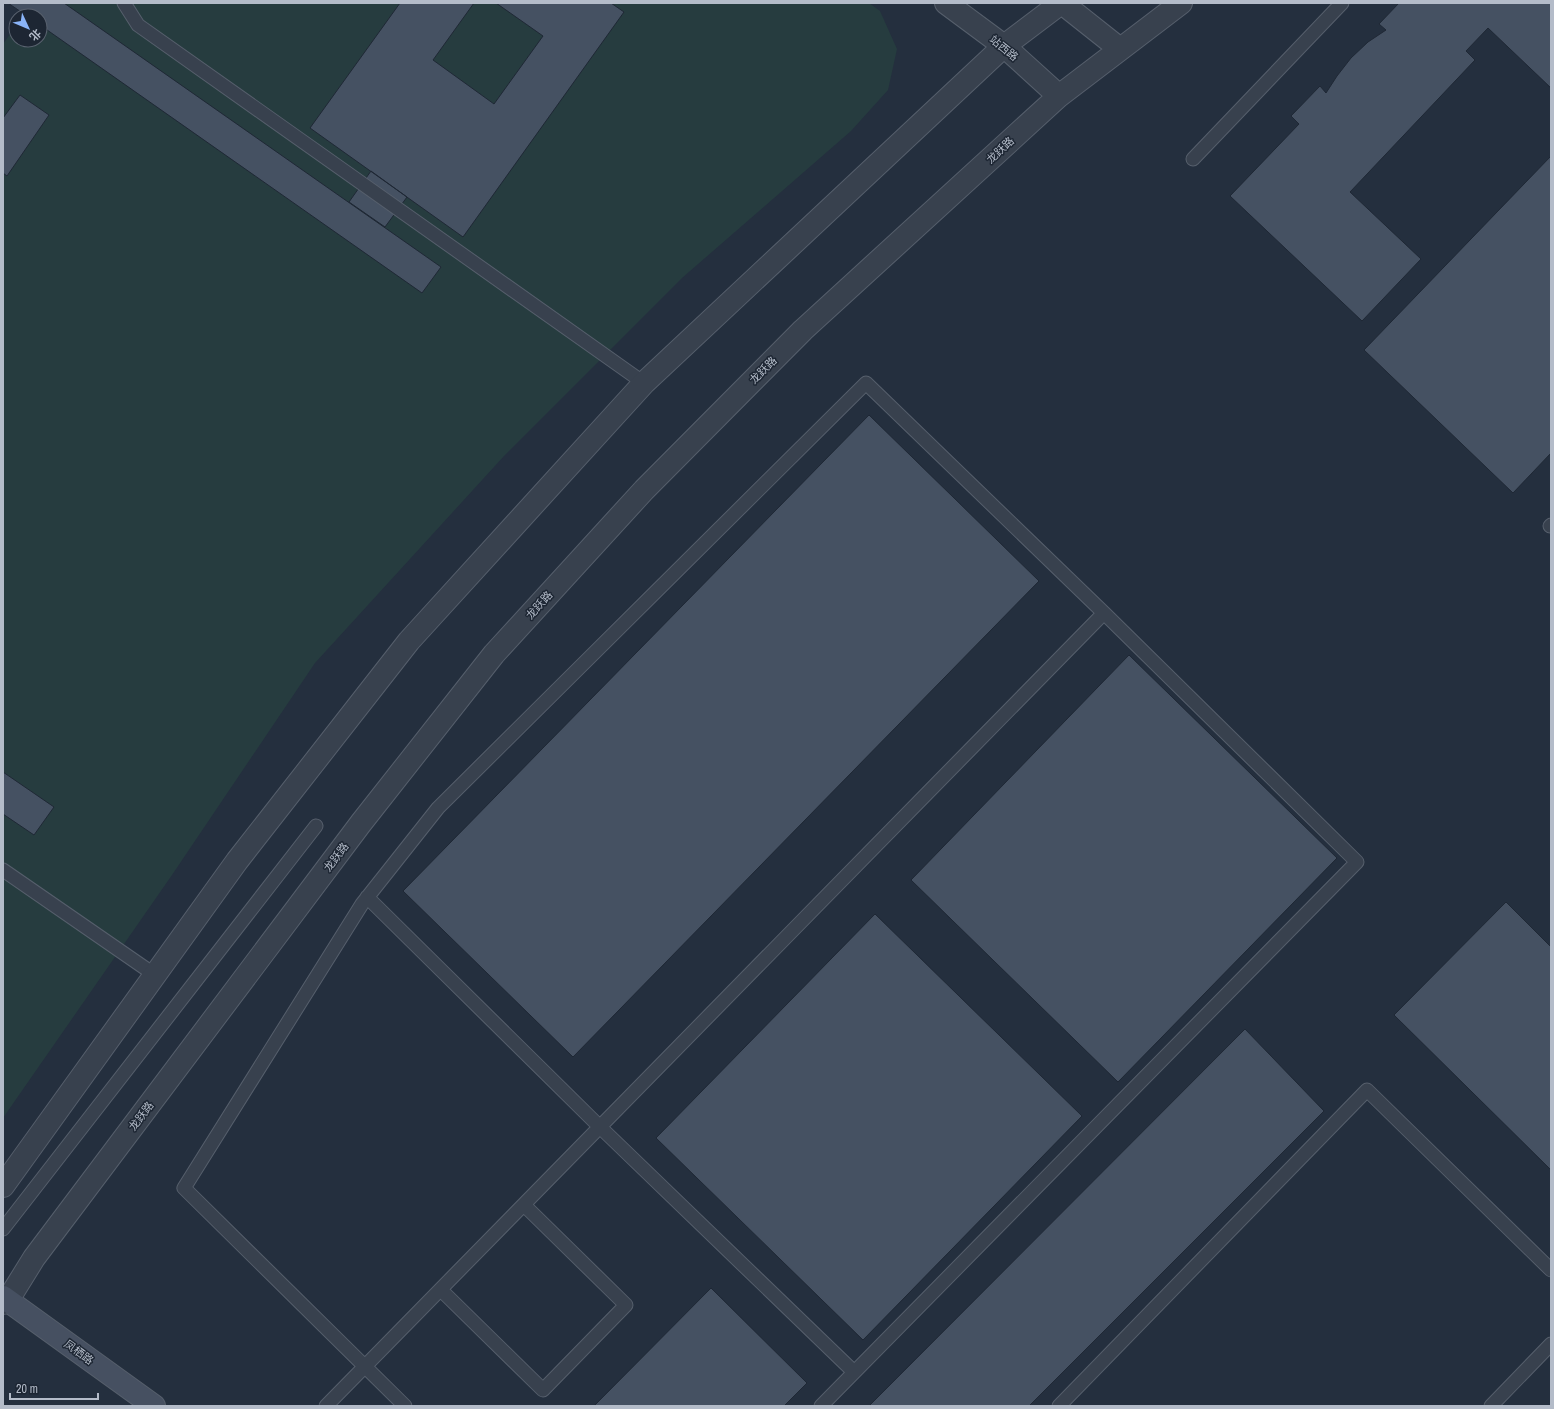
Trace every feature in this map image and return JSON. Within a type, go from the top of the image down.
[{"type":"main road","name":"凤栖路","points":[[4,1300],[154,1406]]},
{"type":"street","name":"站西路","points":[[946,3],[1004,46],[1059,96]]},
{"type":"street","points":[[3,1186],[237,861],[409,642],[644,383],[1004,46],[1062,3],[1120,49]]},
{"type":"street","name":"龙跃路","points":[[4,1300],[342,849],[494,654],[644,490],[803,330],[1059,96],[1181,3]]},
{"type":"lane","points":[[124,3],[138,25],[644,383]]},
{"type":"lane","points":[[1193,159],[1342,3]]},
{"type":"lane","points":[[405,1406],[184,1188],[367,897],[438,808],[866,383],[1104,613],[1357,862],[821,1406]]},
{"type":"lane","points":[[326,1406],[1104,613]]},
{"type":"lane","points":[[3,1229],[316,826]]},
{"type":"lane","points":[[3,870],[156,975]]},
{"type":"lane","points":[[367,897],[600,1127],[854,1372]]},
{"type":"lane","points":[[1059,1406],[1367,1090],[1551,1270]]},
{"type":"lane","points":[[441,1290],[543,1390],[560,1373],[626,1305],[524,1205]]},
{"type":"lane","points":[[1491,1406],[1551,1344]]},
{"type":"green space","points":[[32,3],[869,3],[880,11],[897,49],[888,90],[851,131],[682,278],[504,456],[315,663],[172,875],[3,1118],[3,44],[8,37],[8,48],[48,48],[48,8],[29,8]]},
{"type":"building","points":[[8,3],[64,3],[441,267],[422,293],[48,31],[48,8],[15,8]]},
{"type":"building","points":[[400,3],[474,3],[433,60],[494,104],[543,36],[496,3],[611,3],[624,12],[463,237],[310,128]]},
{"type":"building","points":[[1399,3],[1551,3],[1551,88],[1488,28],[1466,51],[1475,60],[1350,192],[1421,259],[1362,321],[1230,196],[1299,124],[1291,116],[1320,86],[1326,93],[1351,58],[1368,42],[1386,30],[1379,24]]},
{"type":"building","points":[[20,95],[49,115],[7,176],[3,173],[3,118]]},
{"type":"building","points":[[1551,156],[1551,453],[1513,493],[1364,350]]},
{"type":"building","points":[[371,171],[407,197],[385,227],[349,202]]},
{"type":"building","points":[[869,415],[1039,581],[573,1057],[403,891]]},
{"type":"building","points":[[1129,655],[1337,858],[1118,1082],[911,880]]},
{"type":"building","points":[[3,772],[54,807],[34,835],[3,814]]},
{"type":"building","points":[[1506,902],[1551,947],[1551,1170],[1394,1015]]},
{"type":"building","points":[[875,914],[1082,1116],[863,1340],[656,1138]]},
{"type":"building","points":[[1245,1029],[1324,1111],[1029,1406],[869,1406]]},
{"type":"building","points":[[711,1288],[807,1383],[784,1406],[594,1406]]}]
